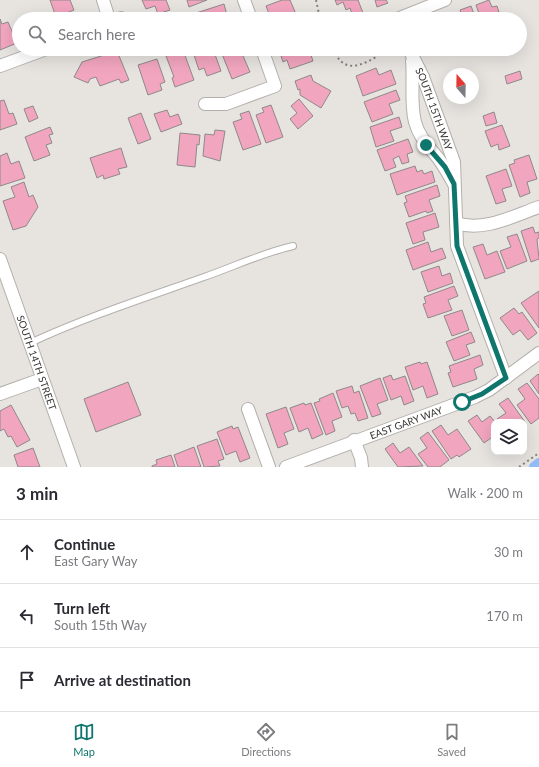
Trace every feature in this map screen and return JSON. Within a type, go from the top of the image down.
[{"type":"street","points":[[103,0],[112,12]]},
{"type":"street","points":[[244,0],[248,12]]},
{"type":"street","points":[[413,12],[445,0]]},
{"type":"street","points":[[0,66],[27,56]]},
{"type":"street","points":[[205,104],[226,104],[276,86],[265,56]]},
{"type":"street","name":"SOUTH 15TH WAY","points":[[410,56],[414,78],[413,111],[415,123],[426,145],[445,167],[454,184]]},
{"type":"street","name":"SOUTH 15TH WAY","points":[[411,56],[423,77],[454,162],[455,237],[460,257],[506,378]]},
{"type":"street","points":[[456,223],[465,226],[481,226],[539,207]]},
{"type":"street","name":"SOUTH 14TH STREET","points":[[0,259],[74,467]]},
{"type":"street","name":"EAST GARY WAY","points":[[286,467],[354,440],[475,397],[506,378],[539,354]]},
{"type":"street","points":[[0,394],[42,379]]},
{"type":"street","points":[[248,409],[269,467]]},
{"type":"street","points":[[354,440],[361,458],[362,467]]},
{"type":"lane","points":[[30,343],[72,323],[228,269],[270,251],[293,246]]},
{"type":"path","points":[[316,0],[319,12]]},
{"type":"path","points":[[337,56],[341,63],[346,66],[365,63],[376,57]]},
{"type":"path","points":[[520,467],[539,453]]},
{"type":"building","points":[[50,0],[70,0],[74,10],[69,12],[54,12]]},
{"type":"building","points":[[142,0],[166,0],[170,10],[157,12],[155,6],[146,9]]},
{"type":"building","points":[[187,0],[207,0],[189,7]]},
{"type":"building","points":[[282,0],[290,0],[295,12],[268,12],[266,6]]},
{"type":"building","points":[[335,0],[358,0],[363,12],[351,12],[350,8],[346,10],[343,2],[337,5]]},
{"type":"building","points":[[375,0],[386,0],[388,3],[377,7]]},
{"type":"building","points":[[489,0],[492,7],[497,6],[499,12],[478,12],[476,5]]},
{"type":"building","points":[[224,4],[226,12],[199,12]]},
{"type":"building","points":[[471,6],[473,12],[461,12],[460,10]]},
{"type":"building","points":[[0,19],[2,24],[8,22],[12,31],[12,45],[0,50]]},
{"type":"building","points":[[101,56],[119,56],[129,80],[121,83],[119,79],[100,86],[96,77],[90,79],[88,83],[74,77],[82,62]]},
{"type":"building","points":[[166,56],[185,56],[194,80],[175,87],[172,78],[174,77]]},
{"type":"building","points":[[194,56],[216,56],[221,71],[207,76],[204,68],[199,70]]},
{"type":"building","points":[[223,56],[243,56],[250,72],[232,79]]},
{"type":"building","points":[[281,56],[311,56],[313,61],[290,69],[287,60],[283,62]]},
{"type":"building","points":[[157,59],[165,82],[160,84],[162,90],[148,95],[138,65]]},
{"type":"building","points":[[376,68],[379,75],[391,70],[396,84],[363,96],[356,76]]},
{"type":"building","points":[[520,71],[522,79],[507,84],[505,76]]},
{"type":"building","points":[[311,75],[313,81],[331,91],[321,108],[300,95],[300,89],[298,90],[295,81]]},
{"type":"building","points":[[396,90],[400,100],[389,104],[393,114],[372,122],[364,102]]},
{"type":"building","points":[[299,99],[313,116],[298,129],[290,119],[297,113],[291,106]]},
{"type":"building","points":[[4,100],[9,114],[13,113],[17,124],[0,130],[0,101]]},
{"type":"building","points":[[271,105],[283,137],[266,143],[256,115],[264,112],[262,108]]},
{"type":"building","points":[[33,106],[38,118],[29,122],[24,109]]},
{"type":"building","points":[[167,110],[170,117],[178,114],[182,124],[161,132],[154,114]]},
{"type":"building","points":[[249,111],[261,144],[243,150],[233,122],[242,119],[240,114]]},
{"type":"building","points":[[494,112],[497,123],[486,126],[483,116]]},
{"type":"building","points":[[141,113],[151,139],[138,144],[128,118]]},
{"type":"building","points":[[399,117],[402,127],[390,131],[394,141],[376,147],[370,127]]},
{"type":"building","points":[[502,125],[510,146],[499,150],[498,144],[491,147],[485,131]]},
{"type":"building","points":[[50,127],[53,134],[49,135],[52,143],[46,145],[50,155],[34,161],[25,137]]},
{"type":"building","points":[[215,130],[225,131],[220,161],[203,156],[205,134],[214,135]]},
{"type":"building","points":[[180,133],[200,135],[199,145],[197,144],[195,167],[177,165]]},
{"type":"building","points":[[408,139],[413,152],[407,154],[409,162],[402,164],[399,156],[393,159],[396,167],[385,171],[377,150]]},
{"type":"building","points":[[121,148],[127,167],[118,169],[120,174],[104,179],[103,175],[97,178],[90,158]]},
{"type":"building","points":[[7,153],[11,164],[19,161],[25,178],[0,186],[0,156]]},
{"type":"building","points":[[529,155],[537,179],[527,182],[530,193],[520,197],[509,165],[515,163],[514,160]]},
{"type":"building","points":[[415,166],[417,172],[422,170],[424,174],[432,171],[435,182],[397,195],[390,174]]},
{"type":"building","points":[[506,169],[512,186],[502,189],[506,201],[496,204],[486,176]]},
{"type":"building","points":[[24,182],[29,197],[33,195],[38,207],[26,226],[13,230],[3,201],[15,197],[11,187]]},
{"type":"building","points":[[437,185],[440,196],[429,200],[433,211],[427,213],[426,211],[409,217],[404,203],[407,202],[405,196]]},
{"type":"building","points":[[435,213],[439,227],[423,232],[425,240],[413,244],[406,223]]},
{"type":"building","points":[[533,227],[535,233],[539,232],[539,238],[537,239],[539,259],[531,262],[521,231]]},
{"type":"building","points":[[517,234],[527,261],[507,269],[500,251],[511,247],[507,237]]},
{"type":"building","points":[[428,242],[431,252],[442,248],[446,258],[413,270],[406,250]]},
{"type":"building","points":[[483,244],[487,255],[497,251],[505,272],[485,279],[473,247]]},
{"type":"building","points":[[439,266],[442,276],[450,273],[453,283],[428,292],[421,272]]},
{"type":"building","points":[[454,286],[458,296],[448,300],[452,310],[428,318],[423,304],[426,303],[424,297]]},
{"type":"building","points":[[539,291],[539,328],[521,303]]},
{"type":"building","points":[[514,308],[519,314],[522,312],[537,333],[528,340],[520,330],[513,335],[500,318]]},
{"type":"building","points":[[462,310],[469,330],[452,336],[444,316]]},
{"type":"building","points":[[471,332],[475,342],[466,345],[470,355],[454,361],[446,342]]},
{"type":"building","points":[[480,355],[483,365],[474,369],[477,379],[453,387],[448,373],[451,372],[449,366]]},
{"type":"building","points":[[420,362],[421,364],[427,362],[438,394],[427,398],[423,386],[413,390],[405,367]]},
{"type":"building","points":[[538,374],[539,375],[539,394],[530,381]]},
{"type":"building","points":[[391,375],[393,380],[405,376],[414,401],[404,405],[401,396],[391,400],[383,378]]},
{"type":"building","points":[[380,378],[388,400],[377,404],[381,414],[372,417],[360,386]]},
{"type":"building","points":[[128,382],[141,415],[96,432],[84,399]]},
{"type":"building","points":[[527,383],[539,399],[539,418],[531,424],[517,405],[525,399],[518,389]]},
{"type":"building","points":[[352,386],[354,393],[359,391],[368,418],[358,421],[355,413],[351,414],[348,406],[342,408],[336,391]]},
{"type":"building","points":[[333,393],[342,417],[332,421],[335,431],[326,435],[314,403],[320,401],[319,399]]},
{"type":"building","points":[[508,398],[523,419],[497,419],[506,413],[499,404]]},
{"type":"building","points":[[304,403],[305,405],[311,403],[323,434],[312,439],[308,428],[299,432],[290,408]]},
{"type":"building","points":[[11,405],[30,440],[17,447],[11,436],[8,437],[4,429],[0,431],[0,411]]},
{"type":"building","points":[[286,407],[294,429],[284,433],[288,444],[278,448],[266,414]]},
{"type":"building","points":[[477,415],[482,422],[490,416],[492,419],[491,419],[491,438],[484,443],[468,421]]},
{"type":"building","points":[[441,425],[448,435],[457,429],[471,449],[459,457],[457,455],[451,459],[432,431]]},
{"type":"building","points":[[232,426],[233,429],[238,427],[250,458],[240,462],[236,451],[226,455],[217,432]]},
{"type":"building","points":[[428,432],[449,460],[440,467],[428,467],[418,454],[427,448],[420,438]]},
{"type":"building","points":[[217,439],[224,459],[218,461],[220,466],[204,467],[197,446]]},
{"type":"building","points":[[393,443],[400,453],[409,447],[423,466],[398,467],[385,449]]},
{"type":"building","points":[[194,447],[201,467],[178,467],[174,455]]},
{"type":"building","points":[[33,448],[40,467],[18,467],[14,455]]},
{"type":"building","points":[[171,455],[175,467],[152,467],[157,464],[156,460]]},
{"type":"waterway","points":[[534,467],[539,463]]},
{"type":"route","points":[[426,145],[445,167],[454,184],[456,204],[455,237],[457,246],[506,378],[482,394],[462,402]]}]
